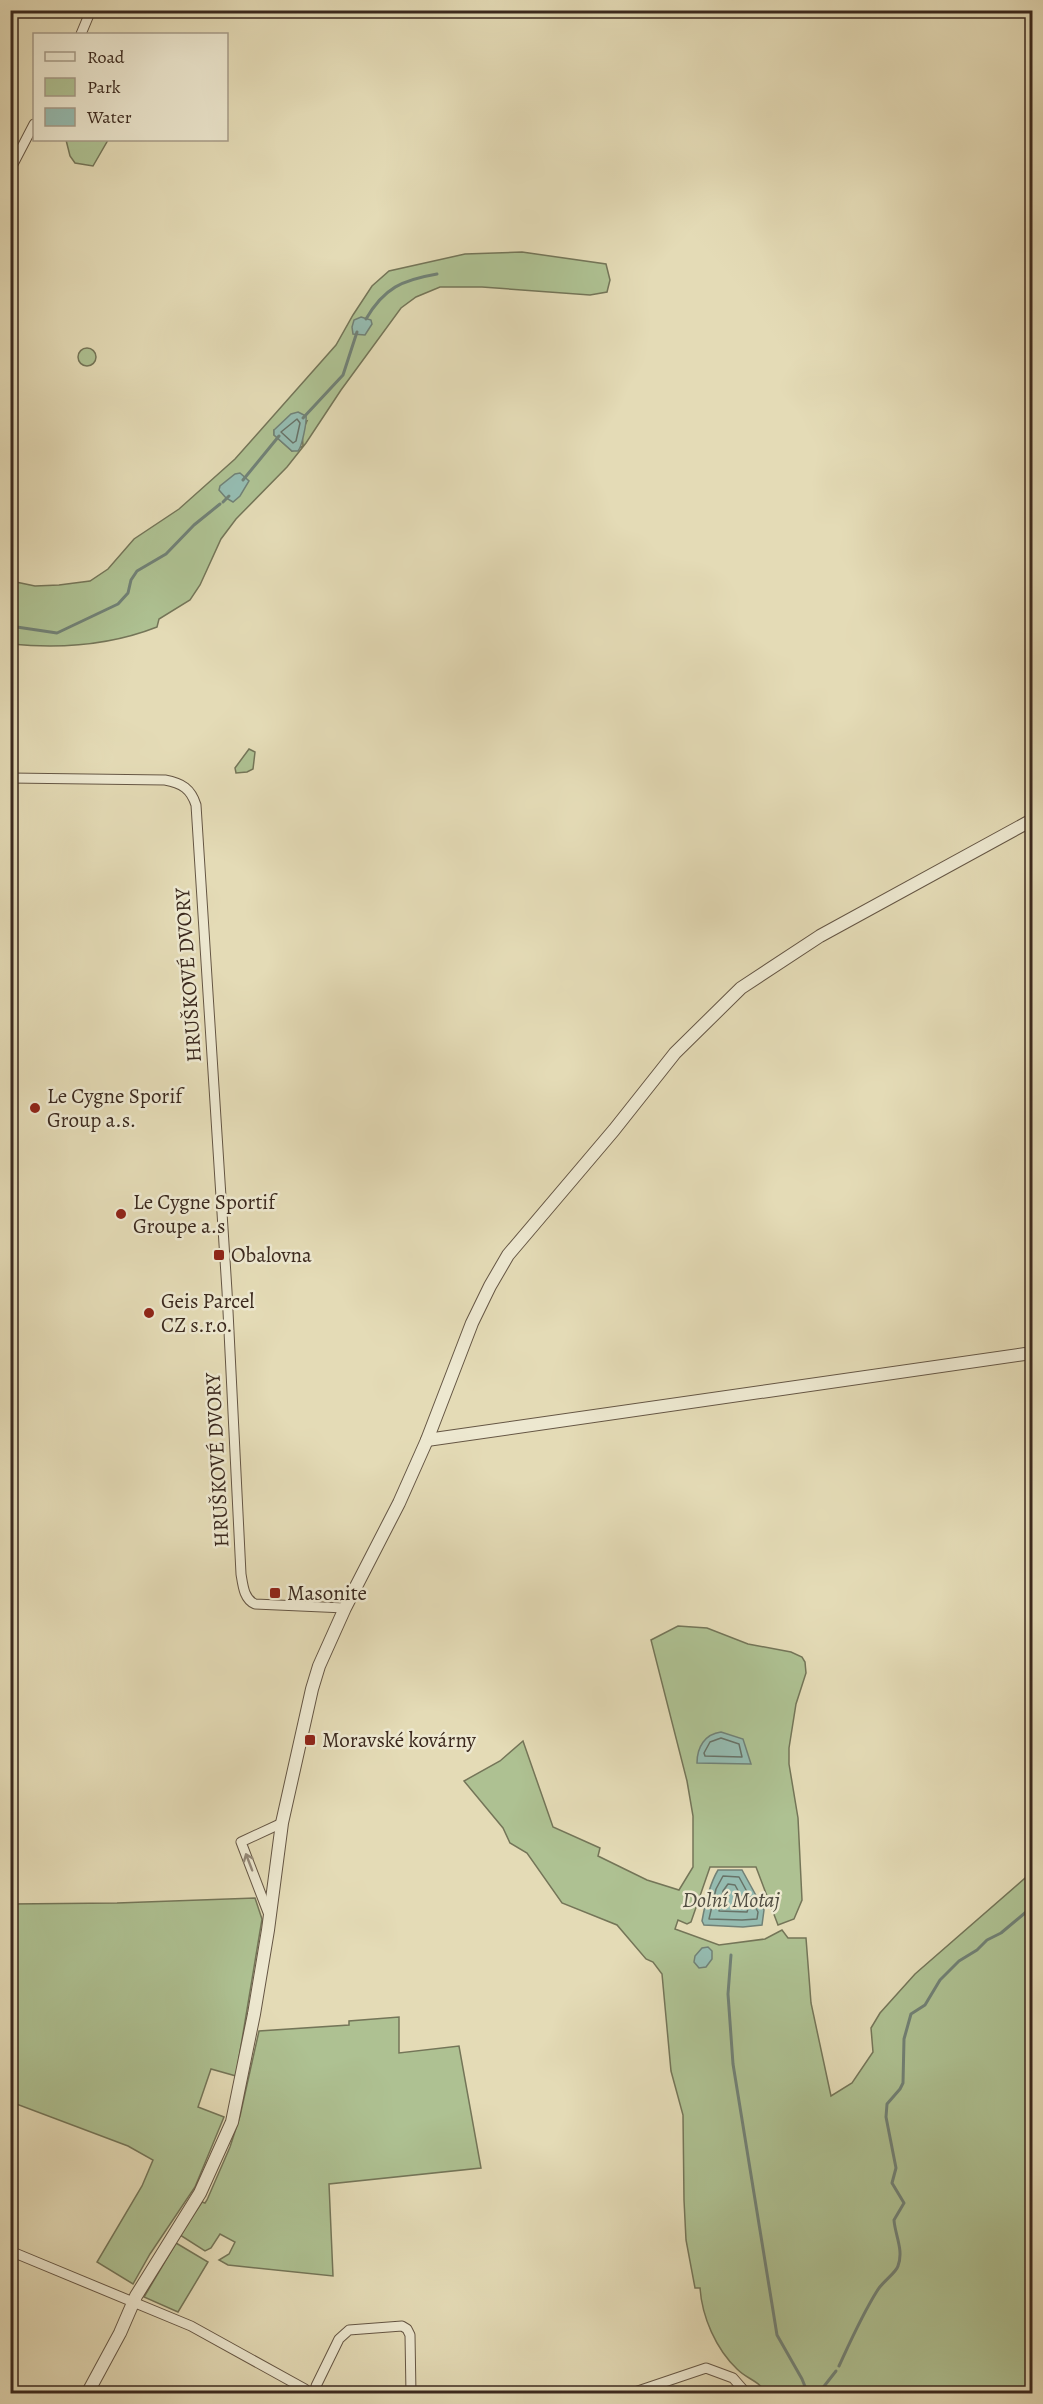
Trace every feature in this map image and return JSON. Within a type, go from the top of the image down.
[{"type":"street","points":[[81,33],[91,10]]},
{"type":"street","points":[[10,170],[33,126]]},
{"type":"street","name":"HRUŠKOVÉ DVORY","points":[[10,778],[165,780],[190,790],[193,796],[196,806],[227,1291],[241,1574],[244,1590],[255,1604],[345,1608]]},
{"type":"street","points":[[87,2394],[120,2333],[133,2302],[200,2193],[232,2122],[248,2048],[282,1823],[307,1704],[319,1666],[345,1608],[399,1503],[427,1440],[472,1323],[508,1255],[615,1130],[675,1053],[741,988],[810,942],[1032,820]]},
{"type":"street","points":[[427,1440],[1032,1353]]},
{"type":"street","points":[[269,1917],[241,1842],[282,1823]]},
{"type":"street","points":[[10,2251],[190,2326],[304,2391],[311,2385],[317,2390],[339,2339],[348,2330],[402,2326],[410,2335],[411,2394]]},
{"type":"street","points":[[629,2394],[706,2368],[732,2378],[747,2394]]},
{"type":"green space","points":[[66,141],[107,141],[93,166],[75,163],[70,156]]},
{"type":"green space","points":[[522,252],[606,264],[610,280],[607,292],[590,295],[482,287],[440,287],[416,297],[401,308],[341,390],[306,443],[287,467],[236,519],[221,539],[200,585],[190,600],[159,619],[157,627],[122,638],[67,646],[11,644],[11,581],[35,586],[59,585],[90,581],[108,569],[134,539],[179,509],[235,459],[336,345],[372,286],[389,271],[465,254]],"holes":[[[307,421],[302,432],[303,446],[292,451],[274,435],[274,430]]]},
{"type":"green space","points":[[83,348],[91,348],[96,353],[94,364],[83,366],[78,361],[78,353]]},
{"type":"green space","points":[[249,749],[255,752],[253,769],[236,773],[235,768]]},
{"type":"green space","points":[[678,1626],[707,1628],[748,1644],[791,1652],[802,1657],[805,1662],[806,1673],[796,1704],[789,1748],[789,1764],[798,1818],[802,1900],[794,1919],[778,1925],[756,1867],[710,1867],[691,1922],[687,1924],[678,1920],[675,1929],[719,1945],[765,1939],[782,1930],[788,1938],[806,1938],[811,2003],[831,2096],[852,2083],[873,2052],[871,2028],[880,2013],[915,1974],[1032,1872],[1032,2393],[766,2393],[729,2361],[711,2332],[700,2288],[695,2288],[686,2240],[683,2115],[671,2071],[662,1974],[617,1925],[562,1903],[527,1853],[510,1843],[503,1828],[464,1781],[500,1761],[523,1741],[553,1827],[600,1848],[598,1856],[647,1880],[679,1890],[693,1867],[693,1816],[687,1781],[651,1640]]},
{"type":"green space","points":[[255,1898],[262,1919],[236,2076],[211,2069],[198,2107],[224,2117],[195,2187],[150,2254],[133,2284],[97,2262],[142,2186],[153,2160],[128,2146],[11,2102],[10,1904]]},
{"type":"green space","points":[[399,2017],[399,2053],[459,2046],[481,2168],[329,2184],[333,2276],[228,2265],[219,2260],[229,2254],[235,2242],[220,2234],[211,2248],[205,2251],[180,2235],[202,2202],[205,2203],[207,2200],[230,2147],[240,2116],[259,2031],[349,2025],[349,2021]]},
{"type":"green space","points":[[176,2243],[208,2262],[178,2312],[144,2297]]},
{"type":"water","points":[[361,317],[371,320],[372,324],[365,335],[353,334],[354,320]]},
{"type":"water","points":[[298,412],[306,416],[305,428],[300,449],[292,451],[274,435],[274,430],[291,414]]},
{"type":"water","points":[[240,473],[249,481],[240,496],[233,502],[219,490],[220,486],[235,474]]},
{"type":"water","points":[[721,1732],[743,1739],[751,1764],[697,1763],[698,1752],[706,1738]]},
{"type":"water","name":"Dolní Motaj","points":[[718,1870],[742,1870],[764,1910],[762,1925],[743,1927],[704,1925],[702,1921],[706,1901]]},
{"type":"water","points":[[708,1947],[712,1951],[712,1959],[706,1967],[699,1968],[694,1962],[695,1956],[702,1948]]},
{"type":"waterway","points":[[366,319],[380,300],[395,287],[414,279],[437,274]]},
{"type":"waterway","points":[[303,418],[343,375],[357,332]]},
{"type":"waterway","points":[[243,480],[279,436]]},
{"type":"waterway","points":[[223,502],[229,496]]},
{"type":"waterway","points":[[10,626],[57,633],[118,604],[128,593],[131,580],[137,571],[166,554],[194,525],[220,504]]},
{"type":"waterway","points":[[839,2366],[872,2300],[879,2288],[897,2269],[900,2260],[894,2220],[904,2203],[892,2183],[896,2168],[886,2117],[887,2104],[903,2083],[904,2039],[911,2014],[925,2005],[940,1980],[959,1961],[977,1950],[987,1940],[1001,1933],[1032,1907]]},
{"type":"waterway","points":[[731,1955],[728,1994],[733,2064],[777,2335],[808,2394]]},
{"type":"waterway","points":[[818,2394],[836,2371]]},
{"type":"place","name":"Le Cygne Sporif Group a.s.","points":[[35,1108]]},
{"type":"place","name":"Le Cygne Sportif Groupe a.s","points":[[121,1214]]},
{"type":"place","name":"Obalovna","points":[[219,1255]]},
{"type":"place","name":"Geis Parcel CZ s.r.o.","points":[[149,1313]]},
{"type":"place","name":"Masonite","points":[[275,1593]]},
{"type":"place","name":"Moravské kovárny","points":[[310,1740]]}]
